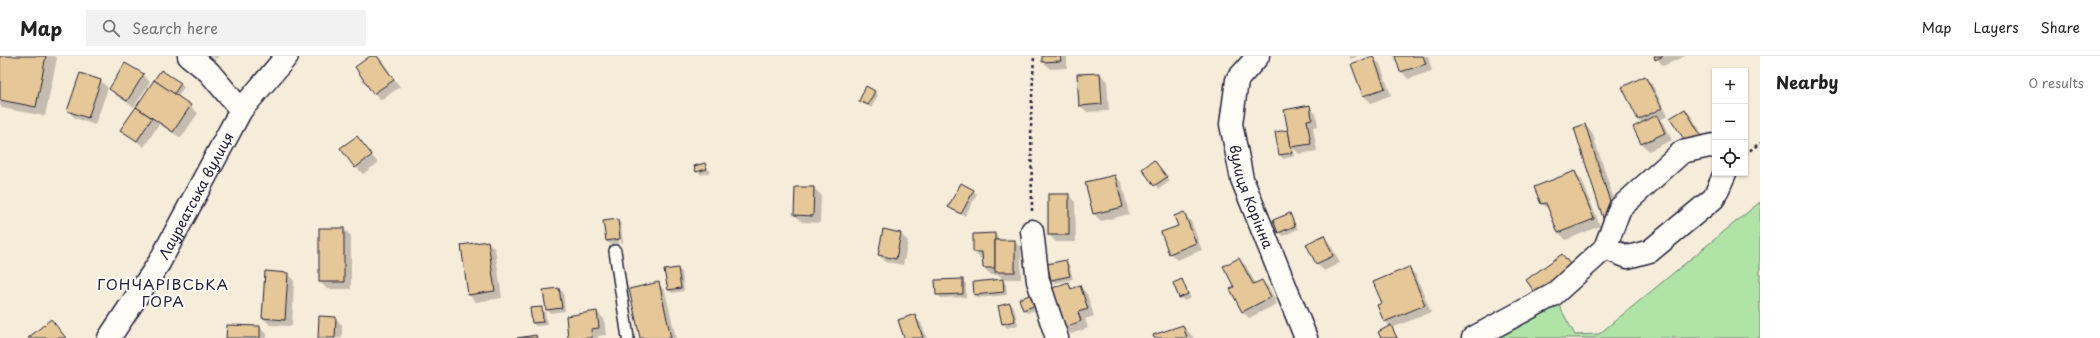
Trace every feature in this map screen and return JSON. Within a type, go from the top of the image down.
[{"type":"street","points":[[189,56],[209,72],[241,110]]},
{"type":"street","name":"Лауреатська вулиця","points":[[109,338],[159,263],[241,110],[287,56]]},
{"type":"street","name":"вулиця Корінна","points":[[1258,56],[1237,80],[1231,124],[1242,179],[1306,338]]},
{"type":"street","points":[[1473,338],[1553,295],[1605,248],[1620,208],[1682,152],[1712,145]]},
{"type":"street","points":[[1605,248],[1628,257],[1650,251],[1714,198],[1724,176]]},
{"type":"street","points":[[1032,231],[1038,281],[1057,338]]},
{"type":"lane","points":[[615,252],[628,338]]},
{"type":"path","points":[[1032,231],[1032,118],[1034,56]]},
{"type":"path","points":[[1748,152],[1760,143]]},
{"type":"green space","points":[[1760,202],[1760,338],[1487,338],[1557,302],[1575,335],[1599,334]]},
{"type":"building","points":[[0,56],[46,56],[36,107],[0,100]]},
{"type":"building","points":[[370,56],[377,56],[394,80],[373,94],[355,67]]},
{"type":"building","points":[[1042,56],[1060,56],[1061,61],[1042,62]]},
{"type":"building","points":[[1373,56],[1385,88],[1363,96],[1351,64]]},
{"type":"building","points":[[1395,56],[1423,56],[1426,64],[1400,72]]},
{"type":"building","points":[[1654,56],[1663,56],[1655,60]]},
{"type":"building","points":[[125,63],[144,74],[127,101],[109,89]]},
{"type":"building","points":[[161,70],[181,83],[174,94],[154,80]]},
{"type":"building","points":[[80,73],[101,80],[88,118],[67,111]]},
{"type":"building","points":[[1100,73],[1102,104],[1079,106],[1077,74]]},
{"type":"building","points":[[1645,76],[1662,108],[1638,120],[1622,87]]},
{"type":"building","points":[[154,80],[191,105],[173,132],[136,107]]},
{"type":"building","points":[[866,86],[875,91],[868,105],[859,101]]},
{"type":"building","points":[[1310,105],[1312,119],[1307,120],[1311,144],[1291,147],[1284,110]]},
{"type":"building","points":[[136,107],[152,118],[137,141],[120,130]]},
{"type":"building","points":[[1685,109],[1703,139],[1689,147],[1670,118]]},
{"type":"building","points":[[1657,115],[1665,133],[1641,144],[1633,127]]},
{"type":"building","points":[[1585,124],[1615,217],[1604,221],[1574,128]]},
{"type":"building","points":[[1288,130],[1292,153],[1279,155],[1275,132]]},
{"type":"building","points":[[357,136],[372,155],[355,168],[340,148]]},
{"type":"building","points":[[1154,160],[1167,177],[1154,186],[1142,169]]},
{"type":"building","points":[[705,163],[707,169],[696,172],[694,166]]},
{"type":"building","points":[[1575,171],[1594,219],[1558,233],[1546,203],[1541,204],[1534,187]]},
{"type":"building","points":[[1115,175],[1123,207],[1093,214],[1085,182]]},
{"type":"building","points":[[961,183],[974,190],[961,214],[948,207]]},
{"type":"building","points":[[795,187],[814,187],[813,216],[794,215]]},
{"type":"building","points":[[1048,194],[1069,194],[1069,235],[1048,235]]},
{"type":"building","points":[[1184,212],[1196,243],[1169,254],[1161,232],[1178,226],[1174,216]]},
{"type":"building","points":[[1290,213],[1295,226],[1278,233],[1273,220]]},
{"type":"building","points":[[618,219],[620,239],[606,241],[603,221]]},
{"type":"building","points":[[319,228],[344,228],[344,282],[319,282]]},
{"type":"building","points":[[883,229],[901,233],[896,259],[878,255]]},
{"type":"building","points":[[995,233],[995,268],[983,268],[982,252],[973,252],[973,234]]},
{"type":"building","points":[[1324,235],[1333,256],[1316,264],[1306,244]]},
{"type":"building","points":[[995,240],[1015,240],[1015,272],[995,272]]},
{"type":"building","points":[[488,241],[495,291],[468,295],[461,245]]},
{"type":"building","points":[[1562,254],[1573,268],[1536,294],[1526,280]]},
{"type":"building","points":[[1239,258],[1253,284],[1262,280],[1271,297],[1242,312],[1230,289],[1234,287],[1223,266]]},
{"type":"building","points":[[1066,260],[1070,276],[1051,280],[1047,264]]},
{"type":"building","points":[[1409,267],[1425,305],[1384,322],[1377,305],[1382,303],[1373,282]]},
{"type":"building","points":[[678,268],[681,288],[668,290],[664,270]]},
{"type":"building","points":[[265,271],[288,273],[285,320],[262,318]]},
{"type":"building","points":[[963,279],[963,294],[936,295],[935,280]]},
{"type":"building","points":[[1003,279],[1004,292],[974,295],[973,282]]},
{"type":"building","points":[[1182,279],[1188,294],[1179,298],[1173,283]]},
{"type":"building","points":[[659,282],[671,338],[640,338],[629,289]]},
{"type":"building","points":[[1068,282],[1071,289],[1080,285],[1088,309],[1078,312],[1081,321],[1063,328],[1050,289]]},
{"type":"building","points":[[559,288],[562,308],[546,310],[543,290]]},
{"type":"building","points":[[1035,293],[1039,304],[1023,310],[1019,299]]},
{"type":"building","points":[[1010,303],[1015,321],[1002,324],[998,306]]},
{"type":"building","points":[[542,307],[543,322],[532,323],[530,308]]},
{"type":"building","points":[[597,311],[599,328],[591,329],[592,338],[568,338],[566,316]]},
{"type":"building","points":[[915,314],[923,338],[904,338],[898,320]]},
{"type":"building","points":[[319,316],[336,317],[335,338],[318,338]]},
{"type":"building","points":[[51,319],[66,338],[28,338]]},
{"type":"building","points":[[227,325],[260,326],[260,338],[226,338]]},
{"type":"building","points":[[1183,325],[1187,338],[1154,338],[1153,335]]},
{"type":"building","points":[[1391,325],[1397,338],[1381,338],[1378,332]]},
{"type":"building","points":[[536,335],[537,338],[517,338]]},
{"type":"district","name":"ГОНЧАРІВСЬКА ГОРА","points":[[163,292]]}]
